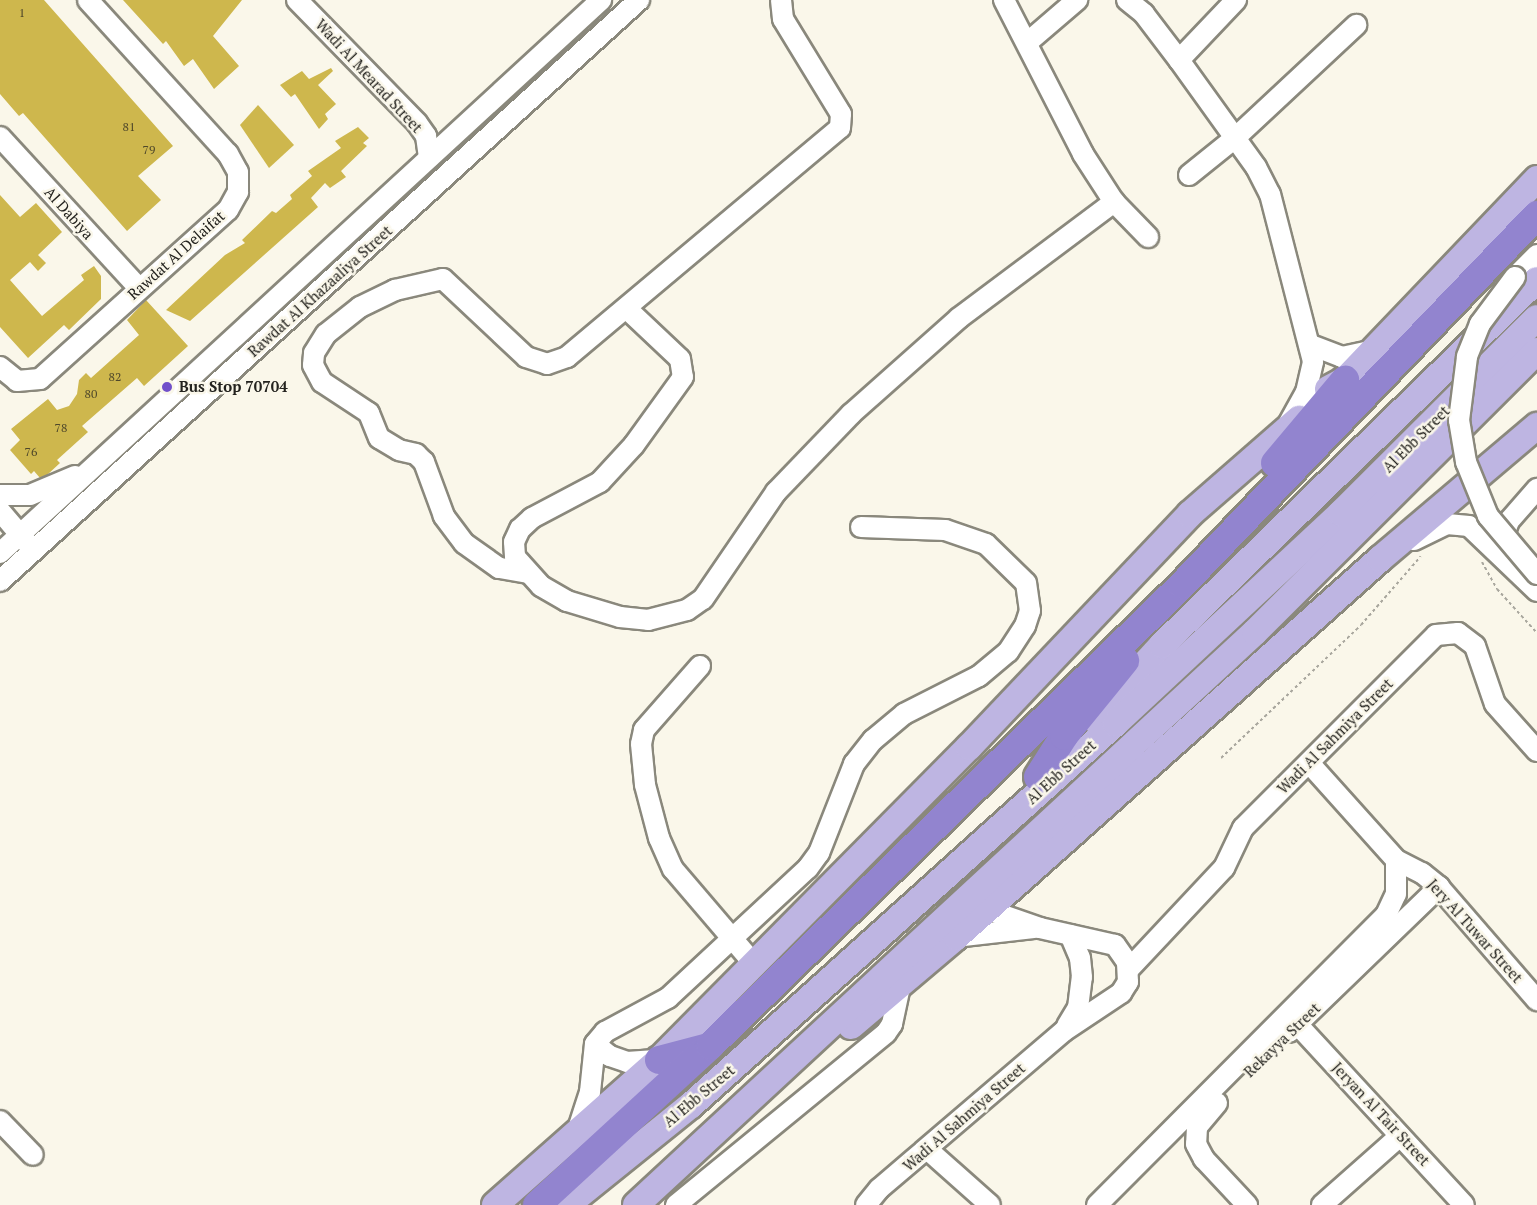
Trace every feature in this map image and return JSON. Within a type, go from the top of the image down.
[{"type":"highway","points":[[537,1205],[710,1046],[1182,585],[1537,215]]},
{"type":"highway","points":[[1144,620],[1172,580],[1345,380]]},
{"type":"highway","points":[[1038,777],[1064,736],[1182,585]]},
{"type":"highway","points":[[659,1060],[710,1046]]},
{"type":"main road","points":[[495,1205],[659,1060],[1090,622],[1178,525],[1285,433],[1328,389],[1345,380],[1537,179]]},
{"type":"main road","points":[[1010,818],[1038,777],[1162,645],[1526,279]]},
{"type":"main road","name":"Al Ebb Street","points":[[567,1205],[691,1105],[1010,818],[1341,513],[1537,318]]},
{"type":"main road","name":"Al Ebb Street","points":[[636,1205],[1247,640],[1537,351]]},
{"type":"main road","points":[[1480,407],[1537,366]]},
{"type":"main road","points":[[670,1174],[956,938],[985,909],[1380,559],[1537,426]]},
{"type":"street","name":"Rawdat Al Delaifat","points":[[0,367],[17,381],[40,379],[228,210],[237,192],[238,172],[228,154],[88,0]]},
{"type":"street","name":"Wadi Al Mearad Street","points":[[297,0],[417,123],[426,136],[429,158]]},
{"type":"street","name":"Wadi Al Mearad Street","points":[[311,0],[429,123],[448,131],[461,127]]},
{"type":"street","name":"Rawdat Al Khazaaliya Street","points":[[7,541],[99,463],[601,0]]},
{"type":"street","name":"Rawdat Al Khazaaliya Street","points":[[0,581],[639,0]]},
{"type":"street","points":[[528,573],[499,568],[464,543],[444,516],[424,462],[416,454],[399,450],[379,438],[369,413],[322,382],[313,365],[314,353],[326,334],[360,307],[395,290],[434,279],[450,282],[526,357],[546,364],[567,357],[840,128],[841,114],[783,19],[781,0]]},
{"type":"street","points":[[1004,0],[1028,42],[1058,111],[1114,202],[1148,237]]},
{"type":"street","points":[[1028,42],[1077,0]]},
{"type":"street","points":[[1127,0],[1144,14],[1264,180],[1311,345],[1311,378],[1285,433]]},
{"type":"street","points":[[1179,60],[1236,0]]},
{"type":"street","points":[[1189,175],[1235,138],[1356,25]]},
{"type":"street","name":"Al Dabiya","points":[[0,137],[139,288]]},
{"type":"street","points":[[626,308],[680,359],[683,377],[634,445],[600,482],[532,518],[520,529],[514,542],[515,556],[528,573],[567,601],[620,617],[648,620],[687,610],[703,599],[720,579],[776,492],[851,414],[958,318],[1114,202]]},
{"type":"street","points":[[1534,582],[1488,516],[1466,462],[1459,420],[1467,357],[1480,324],[1526,279],[1537,255]]},
{"type":"street","points":[[1311,345],[1342,357],[1374,350]]},
{"type":"street","points":[[0,495],[20,497],[39,492],[99,463]]},
{"type":"street","points":[[1534,582],[1507,551],[1503,539],[1515,513],[1537,489]]},
{"type":"street","points":[[0,511],[7,541],[28,556]]},
{"type":"street","points":[[1380,559],[1437,528],[1459,524],[1481,534],[1534,582]]},
{"type":"street","points":[[577,1132],[590,1092],[595,1044],[611,1026],[668,998],[816,859],[854,764],[873,740],[904,714],[960,688],[994,664],[1017,640],[1030,611],[1026,583],[986,544],[945,530],[861,527]]},
{"type":"street","name":"Wadi Al Sahmiya Street","points":[[866,1205],[879,1189],[1064,1030],[1120,993],[1128,982],[1129,969],[1224,868],[1243,828],[1310,764],[1436,635],[1449,631],[1467,638],[1475,646],[1495,704],[1537,751]]},
{"type":"street","points":[[700,666],[644,730],[642,758],[654,822],[669,862],[682,882],[754,964]]},
{"type":"street","name":"Jery Al Tuwar Street","points":[[1310,764],[1396,860],[1422,873],[1439,887],[1537,1000]]},
{"type":"street","points":[[1097,1205],[1226,1085],[1386,915],[1398,883],[1396,860]]},
{"type":"street","name":"Rekayya Street","points":[[1247,1205],[1203,1159],[1196,1144],[1201,1120],[1226,1085],[1297,1024],[1439,887]]},
{"type":"street","points":[[985,909],[1040,928],[1115,945],[1129,969]]},
{"type":"street","points":[[956,938],[1040,928]]},
{"type":"street","name":"Wadi Al Sahmiya Street","points":[[1064,1030],[1078,1008],[1082,977],[1080,958],[1070,935]]},
{"type":"street","points":[[676,1205],[690,1197],[886,1033],[894,1016],[900,986]]},
{"type":"street","name":"Jeryan Al Tair Street","points":[[1297,1024],[1464,1205]]},
{"type":"street","points":[[595,1044],[610,1056],[627,1062],[659,1060]]},
{"type":"street","points":[[0,1121],[33,1155]]},
{"type":"street","points":[[1322,1205],[1400,1136]]},
{"type":"street","points":[[927,1149],[990,1205]]},
{"type":"path","points":[[1221,758],[1361,625],[1425,551]]},
{"type":"path","points":[[1480,558],[1497,589],[1537,633]]},
{"type":"building","points":[[0,0],[44,0],[173,146],[138,176],[161,200],[127,231],[23,113],[19,116],[0,94]]},
{"type":"building","points":[[123,0],[242,0],[213,36],[239,66],[214,89],[193,59],[184,66],[166,41],[163,44]]},
{"type":"building","points":[[331,68],[333,71],[318,85],[336,104],[325,114],[328,119],[319,129],[295,94],[291,97],[280,85],[302,71],[309,79]]},
{"type":"building","points":[[258,105],[294,145],[269,168],[240,125]]},
{"type":"building","points":[[358,127],[369,138],[363,143],[367,146],[341,171],[346,177],[330,188],[325,183],[311,198],[318,207],[190,321],[166,310],[225,255],[245,243],[242,240],[272,211],[276,213],[292,199],[290,195],[312,176],[308,171],[341,148],[335,141]]},
{"type":"building","points":[[0,195],[20,217],[36,203],[62,232],[38,255],[46,263],[38,271],[30,262],[10,280],[42,316],[84,280],[81,275],[94,266],[101,276],[101,299],[69,330],[64,325],[28,358],[0,327]]},
{"type":"building","points":[[146,300],[188,346],[144,386],[137,378],[82,426],[88,432],[57,460],[60,463],[47,475],[40,478],[34,471],[31,474],[10,450],[20,440],[11,429],[48,399],[57,410],[69,406],[77,394],[79,380],[86,373],[91,378],[139,335],[127,320]]},
{"type":"place","name":"Bus Stop 70704","points":[[167,387]]}]
